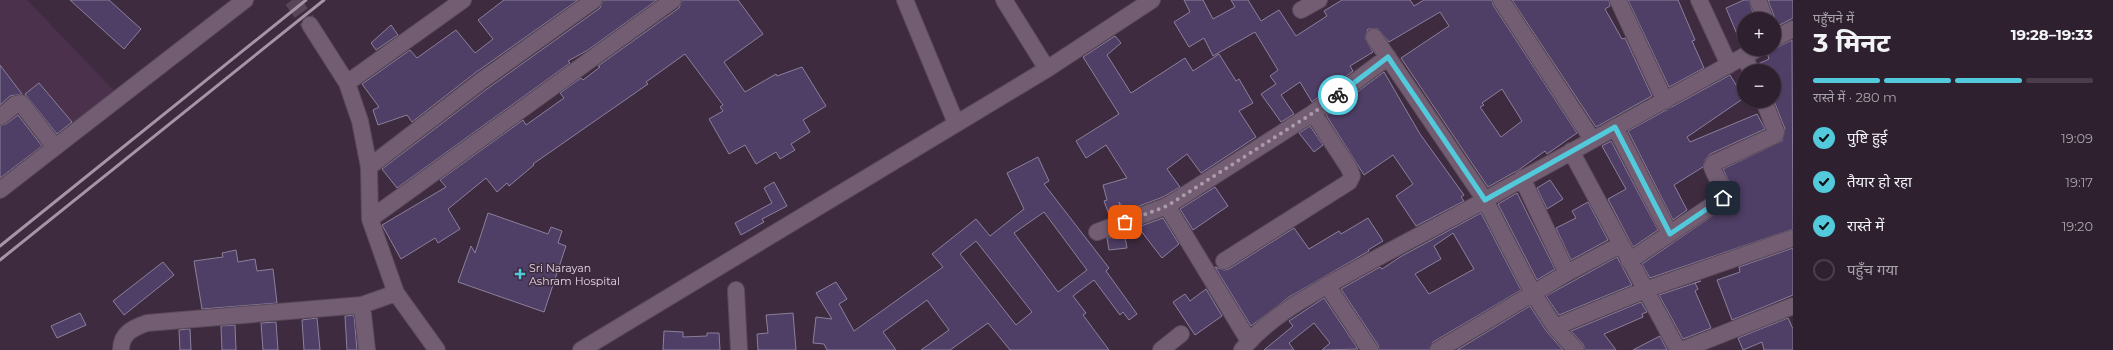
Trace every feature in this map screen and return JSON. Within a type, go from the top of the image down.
[{"type":"street","points":[[0,190],[245,0]]},
{"type":"street","points":[[347,83],[463,0]]},
{"type":"street","points":[[368,166],[594,0]]},
{"type":"street","points":[[370,219],[673,0]]},
{"type":"street","points":[[905,0],[956,123]]},
{"type":"street","points":[[1004,0],[1047,69]]},
{"type":"street","points":[[581,350],[1047,69],[1152,0]]},
{"type":"street","points":[[1301,10],[1319,0]]},
{"type":"street","points":[[1501,0],[1592,139]]},
{"type":"street","points":[[1618,0],[1665,101]]},
{"type":"street","points":[[1699,0],[1729,65]]},
{"type":"street","points":[[1758,0],[1762,12]]},
{"type":"street","points":[[310,25],[347,83],[360,121],[368,166],[370,219],[396,293],[437,350]]},
{"type":"street","points":[[1781,36],[1792,31]]},
{"type":"street","points":[[1374,37],[1485,200],[1533,293],[1556,327],[1576,350]]},
{"type":"street","points":[[1167,206],[1246,345],[1284,312],[1327,285],[1485,200],[1592,139],[1665,101],[1745,56]]},
{"type":"street","points":[[1098,232],[1167,206],[1313,113],[1388,57]]},
{"type":"street","points":[[0,117],[16,104],[21,103],[55,147]]},
{"type":"street","points":[[1629,261],[1723,198],[1724,194],[1712,167],[1714,163],[1774,135],[1776,129],[1767,108]]},
{"type":"street","points":[[1224,261],[1349,182],[1352,176],[1349,168],[1313,113]]},
{"type":"street","points":[[1615,127],[1670,234]]},
{"type":"street","points":[[1571,151],[1620,245],[1678,350]]},
{"type":"street","points":[[1522,178],[1567,273]]},
{"type":"street","points":[[1556,327],[1645,290],[1793,238]]},
{"type":"street","points":[[1438,350],[1567,273],[1620,245]]},
{"type":"street","points":[[1327,285],[1370,350]]},
{"type":"street","points":[[736,290],[739,350]]},
{"type":"street","points":[[121,350],[121,343],[127,333],[148,323],[362,305],[396,293]]},
{"type":"street","points":[[362,305],[367,350]]},
{"type":"street","points":[[1682,350],[1793,306]]},
{"type":"street","points":[[1161,350],[1181,334]]},
{"type":"shaded area","points":[[0,0],[27,0],[122,99],[0,200]]},
{"type":"building","points":[[70,0],[109,0],[141,29],[124,49]]},
{"type":"building","points":[[504,0],[578,0],[475,73],[412,122],[407,115],[378,125],[373,110],[379,107],[362,84],[410,50],[417,58],[456,30],[475,53],[493,39],[478,20]]},
{"type":"building","points":[[603,0],[657,0],[588,50],[568,61],[570,63],[397,188],[382,169],[487,89],[600,8]]},
{"type":"building","points":[[682,0],[738,0],[763,34],[724,62],[745,92],[776,74],[777,76],[802,67],[826,106],[803,120],[810,132],[791,144],[795,150],[780,159],[776,152],[756,164],[745,145],[729,154],[709,119],[723,111],[720,107],[723,105],[685,54],[646,82],[648,84],[533,164],[534,165],[509,186],[507,183],[497,192],[486,178],[448,209],[460,229],[438,243],[435,238],[401,259],[382,225],[446,187],[440,180],[523,120],[526,125],[564,98],[560,93],[581,78],[583,80],[600,67],[598,66],[679,8]]},
{"type":"building","points":[[1184,0],[1203,0],[1213,19],[1235,7],[1231,0],[1248,0],[1261,21],[1279,10],[1296,36],[1327,16],[1324,11],[1342,0],[1410,0],[1414,6],[1424,0],[1492,0],[1493,5],[1577,133],[1547,154],[1545,151],[1520,169],[1488,187],[1401,58],[1449,26],[1440,12],[1389,42],[1378,29],[1368,29],[1365,38],[1373,52],[1350,66],[1353,71],[1312,102],[1300,82],[1281,95],[1294,114],[1281,122],[1261,94],[1276,84],[1270,76],[1278,70],[1255,32],[1213,56],[1204,38],[1189,47],[1174,22],[1190,12]],"holes":[[[1502,89],[1522,121],[1501,137],[1480,107],[1484,105],[1482,103]]]},
{"type":"building","points":[[1512,0],[1609,0],[1610,6],[1605,9],[1622,39],[1625,38],[1652,96],[1596,127]]},
{"type":"building","points":[[1628,0],[1678,0],[1695,40],[1692,41],[1704,68],[1669,87]]},
{"type":"building","points":[[1744,0],[1749,0],[1753,12],[1737,12],[1737,34],[1726,8]]},
{"type":"building","points":[[1768,0],[1793,0],[1793,18],[1781,24],[1781,12],[1772,12]]},
{"type":"building","points":[[391,25],[398,35],[376,50],[371,43]]},
{"type":"building","points":[[1115,36],[1121,43],[1107,55],[1131,93],[1185,58],[1193,71],[1219,54],[1236,81],[1239,79],[1253,103],[1239,111],[1256,137],[1201,173],[1187,154],[1167,169],[1180,187],[1163,197],[1126,211],[1119,202],[1121,213],[1110,217],[1104,201],[1107,200],[1103,185],[1127,178],[1106,145],[1086,158],[1076,141],[1119,114],[1083,57]]},
{"type":"building","points":[[1792,40],[1793,229],[1650,278],[1642,264],[1731,203],[1732,189],[1723,169],[1782,141],[1785,129],[1777,108],[1781,108],[1781,64],[1758,64],[1769,59],[1768,56],[1781,56],[1781,46]]},
{"type":"building","points":[[0,65],[22,94],[10,96],[0,105]]},
{"type":"building","points":[[1384,72],[1420,134],[1464,195],[1461,197],[1464,201],[1416,226],[1396,196],[1413,184],[1393,155],[1364,175],[1326,115]]},
{"type":"building","points":[[1730,75],[1737,86],[1737,103],[1687,137],[1690,142],[1757,114],[1765,129],[1710,154],[1703,167],[1674,185],[1687,210],[1673,220],[1628,131]]},
{"type":"building","points":[[39,83],[72,122],[57,134],[25,94]]},
{"type":"building","points":[[18,115],[42,146],[0,178],[0,126],[6,124]]},
{"type":"building","points":[[1310,126],[1323,145],[1314,152],[1299,133]]},
{"type":"building","points":[[1611,141],[1658,230],[1633,247],[1608,199],[1626,189],[1602,146]]},
{"type":"building","points":[[1038,157],[1049,181],[1044,184],[1109,268],[1106,271],[1137,314],[1129,320],[1123,312],[1120,315],[1094,280],[1073,296],[1086,313],[1083,315],[1109,350],[1010,350],[988,323],[950,350],[921,350],[949,330],[927,300],[883,332],[896,350],[827,350],[824,344],[813,343],[816,317],[832,319],[816,293],[836,282],[847,299],[839,304],[854,331],[943,267],[932,254],[976,219],[990,236],[1024,209],[1007,173]],"holes":[[[1044,212],[1087,270],[1058,292],[1014,233]],[[976,241],[1032,312],[1016,325],[960,254]]]},
{"type":"building","points":[[1550,180],[1563,199],[1547,209],[1537,188]]},
{"type":"building","points":[[774,182],[787,206],[762,219],[764,222],[741,235],[735,223],[772,203],[764,188]]},
{"type":"building","points":[[1215,187],[1228,206],[1193,230],[1180,209]]},
{"type":"building","points":[[1517,193],[1555,269],[1537,280],[1498,204]]},
{"type":"building","points":[[1588,202],[1608,240],[1571,260],[1556,228],[1576,218],[1572,211]]},
{"type":"building","points":[[488,213],[548,234],[551,227],[562,231],[558,243],[566,246],[544,312],[458,282],[471,246],[475,253]]},
{"type":"building","points":[[1481,213],[1521,290],[1433,342],[1429,350],[1379,350],[1378,345],[1341,289],[1380,267],[1382,269],[1400,257]],"holes":[[[1453,233],[1474,269],[1429,294],[1415,274],[1441,259],[1434,246]]]},
{"type":"building","points":[[1163,218],[1179,244],[1162,258],[1138,227]]},
{"type":"building","points":[[1368,218],[1383,241],[1368,250],[1369,251],[1289,297],[1251,326],[1215,267],[1224,270],[1229,269],[1294,228],[1309,249],[1339,231],[1341,234]]},
{"type":"building","points":[[1124,232],[1127,248],[1109,250],[1107,238]]},
{"type":"building","points":[[1793,248],[1793,295],[1732,320],[1717,280],[1740,272],[1739,267]]},
{"type":"building","points":[[236,250],[238,262],[255,259],[257,271],[273,269],[277,303],[202,309],[194,261],[223,257],[222,253]]},
{"type":"building","points":[[1617,257],[1632,285],[1559,315],[1546,296]]},
{"type":"building","points":[[163,262],[174,275],[124,315],[113,301]]},
{"type":"building","points":[[1695,283],[1698,289],[1695,291],[1711,328],[1683,339],[1659,295]]},
{"type":"building","points":[[1206,289],[1222,316],[1195,335],[1173,302],[1185,294],[1190,301]]},
{"type":"building","points":[[1324,298],[1358,349],[1322,350],[1330,343],[1314,323],[1289,343],[1294,350],[1264,350],[1293,326],[1289,321]]},
{"type":"building","points":[[1641,302],[1647,312],[1642,314],[1643,317],[1604,334],[1616,350],[1585,350],[1583,344],[1571,331]]},
{"type":"building","points":[[1530,306],[1547,332],[1563,350],[1457,350]]},
{"type":"building","points":[[80,313],[86,325],[57,338],[51,326]]},
{"type":"building","points":[[793,313],[796,350],[758,350],[757,334],[768,333],[766,315]]},
{"type":"building","points":[[354,315],[357,350],[347,350],[345,316]]},
{"type":"building","points":[[317,318],[320,350],[304,350],[302,320]]},
{"type":"building","points":[[1788,318],[1793,329],[1793,350],[1764,350],[1762,342],[1743,350],[1738,338]]},
{"type":"building","points":[[276,322],[278,350],[263,350],[261,323]]},
{"type":"building","points":[[235,325],[236,350],[222,350],[221,326]]},
{"type":"building","points":[[190,329],[191,350],[180,350],[179,330]]},
{"type":"building","points":[[664,331],[683,332],[683,337],[707,336],[707,333],[719,333],[720,350],[663,350]]},
{"type":"building","points":[[1660,336],[1667,350],[1633,350]]},
{"type":"tunnel","points":[[292,0],[310,25]]},
{"type":"railway","points":[[0,246],[306,0]]},
{"type":"railway","points":[[0,260],[324,0]]},
{"type":"way so far","points":[[1125,222],[1167,206],[1313,113],[1338,95]]},
{"type":"place","name":"Sri Narayan Ashram Hospital","points":[[520,274]]},
{"type":"route","points":[[1338,95],[1388,57],[1485,200],[1615,127],[1670,234],[1723,198]]}]
